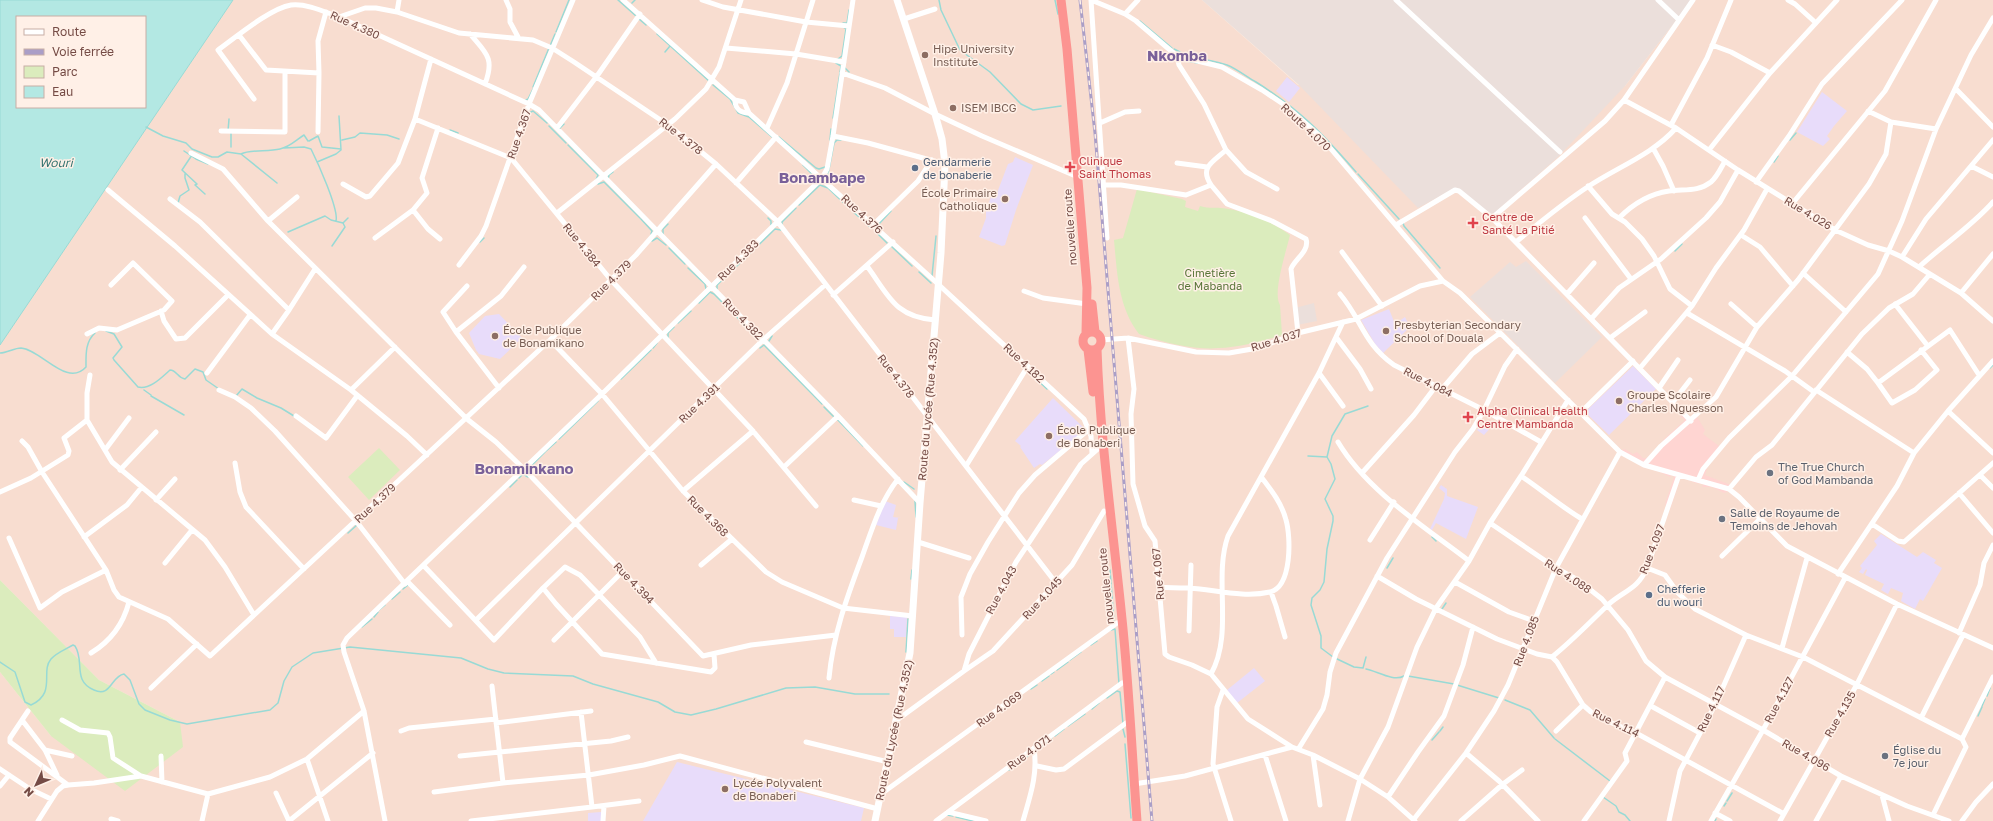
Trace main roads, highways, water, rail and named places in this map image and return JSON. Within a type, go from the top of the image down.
[{"type":"highway","name":"nouvelle route","points":[[1061,0],[1070,48]]},
{"type":"highway","name":"nouvelle route","points":[[1066,0],[1093,341],[1131,722],[1137,821]]},
{"type":"highway","name":"nouvelle route","points":[[1078,150],[1078,176],[1087,304],[1093,341],[1095,450],[1104,511],[1117,623],[1133,821]]},
{"type":"main road","name":"Route du Lycée (Rue 4.352)","points":[[875,821],[910,653],[920,503],[938,284],[939,235],[945,200],[946,169],[942,138],[897,0]]},
{"type":"water","name":"Wouri","points":[[0,0],[233,0],[0,345]]},
{"type":"waterway","points":[[556,32],[569,0]]},
{"type":"waterway","points":[[618,0],[636,16]]},
{"type":"waterway","points":[[632,3],[635,0]]},
{"type":"waterway","points":[[939,0],[941,10],[960,50],[990,72],[1021,104],[1033,110],[1061,106]]},
{"type":"waterway","points":[[1055,0],[1058,14]]},
{"type":"waterway","points":[[843,23],[847,23],[849,10]]},
{"type":"waterway","points":[[639,19],[646,25]]},
{"type":"waterway","points":[[1140,21],[1172,48]]},
{"type":"waterway","points":[[838,59],[842,56],[846,29],[843,27]]},
{"type":"waterway","points":[[550,46],[555,34]]},
{"type":"waterway","points":[[657,34],[709,81]]},
{"type":"waterway","points":[[665,52],[670,46]]},
{"type":"waterway","points":[[533,87],[549,48]]},
{"type":"waterway","points":[[1174,49],[1188,56]]},
{"type":"waterway","points":[[1191,57],[1227,65],[1271,92],[1310,123],[1356,172]]},
{"type":"waterway","points":[[1186,61],[1198,63]]},
{"type":"waterway","points":[[833,118],[841,66],[836,63]]},
{"type":"waterway","points":[[845,68],[849,72]]},
{"type":"waterway","points":[[713,85],[730,99],[738,113],[749,117],[772,137]]},
{"type":"waterway","points":[[526,100],[533,89]]},
{"type":"waterway","points":[[527,119],[529,113],[533,111],[547,123]]},
{"type":"waterway","points":[[317,162],[336,154],[341,150],[339,116]]},
{"type":"waterway","points":[[228,131],[229,119]]},
{"type":"waterway","points":[[559,129],[564,124]]},
{"type":"waterway","points":[[549,126],[566,143]]},
{"type":"waterway","points":[[146,127],[163,136],[186,143],[192,149],[212,157],[218,157],[227,152],[241,154],[277,183]]},
{"type":"waterway","points":[[830,140],[831,129]]},
{"type":"waterway","points":[[450,130],[458,133]]},
{"type":"waterway","points":[[231,133],[231,147]]},
{"type":"waterway","points":[[342,140],[355,137],[360,133],[387,135],[399,139]]},
{"type":"waterway","points":[[1790,140],[1796,133]]},
{"type":"waterway","points":[[241,154],[245,152],[284,148],[304,135],[308,141]]},
{"type":"waterway","points":[[309,141],[318,136],[322,147],[341,149]]},
{"type":"waterway","points":[[779,137],[816,168],[819,169],[825,167]]},
{"type":"waterway","points":[[829,182],[828,174],[834,143],[837,140],[841,140]]},
{"type":"waterway","points":[[568,145],[598,175],[596,180]]},
{"type":"waterway","points":[[284,148],[304,147],[311,149],[331,196],[336,221]]},
{"type":"waterway","points":[[184,151],[196,159],[208,164]]},
{"type":"waterway","points":[[192,155],[182,170],[205,194]]},
{"type":"waterway","points":[[1774,162],[1778,156]]},
{"type":"waterway","points":[[803,165],[814,176]]},
{"type":"waterway","points":[[609,175],[613,172]]},
{"type":"waterway","points":[[178,203],[180,196],[189,190],[185,174]]},
{"type":"waterway","points":[[1358,174],[1399,219]]},
{"type":"waterway","points":[[608,179],[609,175]]},
{"type":"waterway","points":[[598,184],[604,182],[640,218]]},
{"type":"waterway","points":[[799,205],[820,185],[828,188]]},
{"type":"waterway","points":[[829,189],[848,207]]},
{"type":"waterway","points":[[782,224],[782,222],[796,208]]},
{"type":"waterway","points":[[852,211],[865,222]]},
{"type":"waterway","points":[[877,226],[891,211]]},
{"type":"waterway","points":[[288,232],[325,216],[331,220],[343,223]]},
{"type":"waterway","points":[[343,223],[348,218]]},
{"type":"waterway","points":[[768,218],[771,221],[771,225]]},
{"type":"waterway","points":[[641,219],[652,231],[651,234]]},
{"type":"waterway","points":[[332,246],[345,227],[343,223]]},
{"type":"waterway","points":[[1403,223],[1440,268]]},
{"type":"waterway","points":[[663,235],[663,229],[668,224]]},
{"type":"waterway","points":[[867,224],[870,227]]},
{"type":"waterway","points":[[741,262],[775,229],[781,230]]},
{"type":"waterway","points":[[877,233],[887,243]]},
{"type":"waterway","points":[[932,276],[936,236]]},
{"type":"waterway","points":[[480,242],[484,238]]},
{"type":"waterway","points":[[652,241],[657,238],[666,245]]},
{"type":"waterway","points":[[1675,251],[1682,244]]},
{"type":"waterway","points":[[891,246],[912,266]]},
{"type":"waterway","points":[[669,248],[685,264]]},
{"type":"waterway","points":[[717,289],[717,285],[740,263]]},
{"type":"waterway","points":[[688,268],[705,284],[706,289]]},
{"type":"waterway","points":[[919,272],[931,283]]},
{"type":"waterway","points":[[699,303],[710,292],[726,306]]},
{"type":"waterway","points":[[729,309],[760,341]]},
{"type":"waterway","points":[[678,323],[691,311]]},
{"type":"waterway","points":[[668,338],[668,333],[674,327]]},
{"type":"waterway","points":[[106,331],[114,334],[122,347],[113,358],[114,360],[138,387],[147,387],[151,385],[170,370],[174,371],[180,377],[185,379],[195,369],[203,372],[206,380],[219,389]]},
{"type":"waterway","points":[[0,353],[21,348],[29,350],[63,371],[71,373],[79,372],[86,367],[86,353],[89,340],[95,333]]},
{"type":"waterway","points":[[769,341],[772,336]]},
{"type":"waterway","points":[[653,348],[657,343]]},
{"type":"waterway","points":[[760,348],[764,345],[822,404]]},
{"type":"waterway","points":[[621,379],[651,350]]},
{"type":"waterway","points":[[1990,368],[1993,365]]},
{"type":"waterway","points":[[1029,372],[1047,389]]},
{"type":"waterway","points":[[236,396],[242,389],[294,416]]},
{"type":"waterway","points":[[144,390],[151,395]]},
{"type":"waterway","points":[[151,396],[184,415]]},
{"type":"waterway","points":[[559,439],[598,401]]},
{"type":"waterway","points":[[1332,436],[1345,414],[1368,406]]},
{"type":"waterway","points":[[824,407],[834,417]]},
{"type":"waterway","points":[[837,419],[863,446]]},
{"type":"waterway","points":[[1327,457],[1332,436]]},
{"type":"waterway","points":[[546,451],[556,442]]},
{"type":"waterway","points":[[529,468],[545,452]]},
{"type":"waterway","points":[[1308,456],[1327,457]]},
{"type":"waterway","points":[[1327,457],[1331,464],[1335,479],[1325,499],[1333,516],[1333,521],[1327,549],[1324,582],[1320,590],[1312,598],[1311,605],[1321,636],[1321,648],[1333,657]]},
{"type":"waterway","points":[[516,466],[518,470]]},
{"type":"waterway","points":[[519,478],[523,474],[528,477]]},
{"type":"waterway","points":[[510,487],[517,480]]},
{"type":"waterway","points":[[904,482],[914,489]]},
{"type":"waterway","points":[[915,501],[916,517]]},
{"type":"waterway","points":[[348,533],[357,525]]},
{"type":"waterway","points":[[1432,537],[1436,541]]},
{"type":"waterway","points":[[1387,568],[1393,558]]},
{"type":"waterway","points":[[911,579],[912,570]]},
{"type":"waterway","points":[[1110,570],[1113,623]]},
{"type":"waterway","points":[[403,589],[408,585]]},
{"type":"waterway","points":[[392,599],[400,592]]},
{"type":"waterway","points":[[1442,609],[1446,603]]},
{"type":"waterway","points":[[379,610],[385,605]]},
{"type":"waterway","points":[[374,617],[378,612]]},
{"type":"waterway","points":[[362,627],[372,619]]},
{"type":"waterway","points":[[906,652],[908,619]]},
{"type":"waterway","points":[[1111,630],[1115,629],[1119,684]]},
{"type":"waterway","points":[[1091,645],[1097,641]]},
{"type":"waterway","points":[[0,662],[15,672],[25,702],[31,705],[44,695],[47,682],[48,664],[51,659],[58,653],[73,645],[78,652],[81,676],[87,686],[100,692],[104,691],[108,689],[116,678],[124,674],[130,680],[139,704],[145,710],[170,720],[187,724],[270,710],[278,703],[284,681],[292,667],[313,653],[350,647],[461,658],[488,669],[504,673],[573,676],[593,684],[658,702],[675,712],[691,715],[786,688],[815,687],[855,694],[889,694]]},
{"type":"waterway","points":[[1070,660],[1081,652]]},
{"type":"waterway","points":[[1335,658],[1354,667],[1363,668],[1366,657]]},
{"type":"waterway","points":[[1057,670],[1068,662]]},
{"type":"waterway","points":[[1366,669],[1395,678],[1404,676]]},
{"type":"waterway","points":[[1042,681],[1049,676]]},
{"type":"waterway","points":[[1408,676],[1454,684]]},
{"type":"waterway","points":[[1031,689],[1037,685]]},
{"type":"waterway","points":[[1457,685],[1499,698]]},
{"type":"waterway","points":[[1987,696],[1990,688]]},
{"type":"waterway","points":[[1107,698],[1117,691],[1120,692],[1123,724]]},
{"type":"waterway","points":[[1982,706],[1985,699]]},
{"type":"waterway","points":[[1505,700],[1530,710],[1554,738]]},
{"type":"waterway","points":[[1092,709],[1099,703]]},
{"type":"waterway","points":[[1978,716],[1982,707]]},
{"type":"waterway","points":[[1068,726],[1085,714]]},
{"type":"waterway","points":[[1440,731],[1443,727]]},
{"type":"waterway","points":[[1055,736],[1064,729]]},
{"type":"waterway","points":[[1123,729],[1125,737]]},
{"type":"waterway","points":[[1432,740],[1439,732]]},
{"type":"waterway","points":[[1035,751],[1052,738]]},
{"type":"waterway","points":[[1555,739],[1610,781]]},
{"type":"waterway","points":[[1125,744],[1131,818]]},
{"type":"waterway","points":[[1009,770],[1032,753]]},
{"type":"waterway","points":[[1727,801],[1732,793]]},
{"type":"waterway","points":[[1603,797],[1616,806],[1619,812],[1625,815],[1630,821]]},
{"type":"waterway","points":[[947,815],[953,816]]},
{"type":"waterway","points":[[956,817],[973,821]]},
{"type":"railway","points":[[1080,0],[1095,133],[1152,821]]},
{"type":"place","name":"Hipe University Institute","points":[[925,55]]},
{"type":"place","name":"ISEM IBCG","points":[[953,108]]},
{"type":"place","name":"Clinique Saint Thomas","points":[[1070,167]]},
{"type":"place","name":"Gendarmerie de bonaberie","points":[[915,168]]},
{"type":"place","name":"École Primaire Catholique","points":[[1005,199]]},
{"type":"place","name":"Centre de Santé La Pitié","points":[[1473,223]]},
{"type":"place","name":"Presbyterian Secondary School of Douala","points":[[1386,331]]},
{"type":"place","name":"École Publique de Bonamikano","points":[[495,336]]},
{"type":"place","name":"Groupe Scolaire Charles Nguesson","points":[[1619,401]]},
{"type":"place","name":"Alpha Clinical Health Centre Mambanda","points":[[1468,417]]},
{"type":"place","name":"École Publique de Bonaberi","points":[[1049,436]]},
{"type":"place","name":"The True Church of God Mambanda","points":[[1770,473]]},
{"type":"place","name":"Salle de Royaume de Temoins de Jehovah","points":[[1722,519]]},
{"type":"place","name":"Chefferie du wouri","points":[[1649,595]]},
{"type":"place","name":"Église du 7e jour","points":[[1885,756]]},
{"type":"place","name":"Lycée Polyvalent de Bonaberi","points":[[725,789]]},
{"type":"district","name":"Nkomba","points":[[1177,56]]},
{"type":"district","name":"Bonambape","points":[[822,178]]},
{"type":"district","name":"Bonaminkano","points":[[524,469]]},
{"type":"park label","name":"Cimetière de Mabanda","points":[[1210,279]]}]
